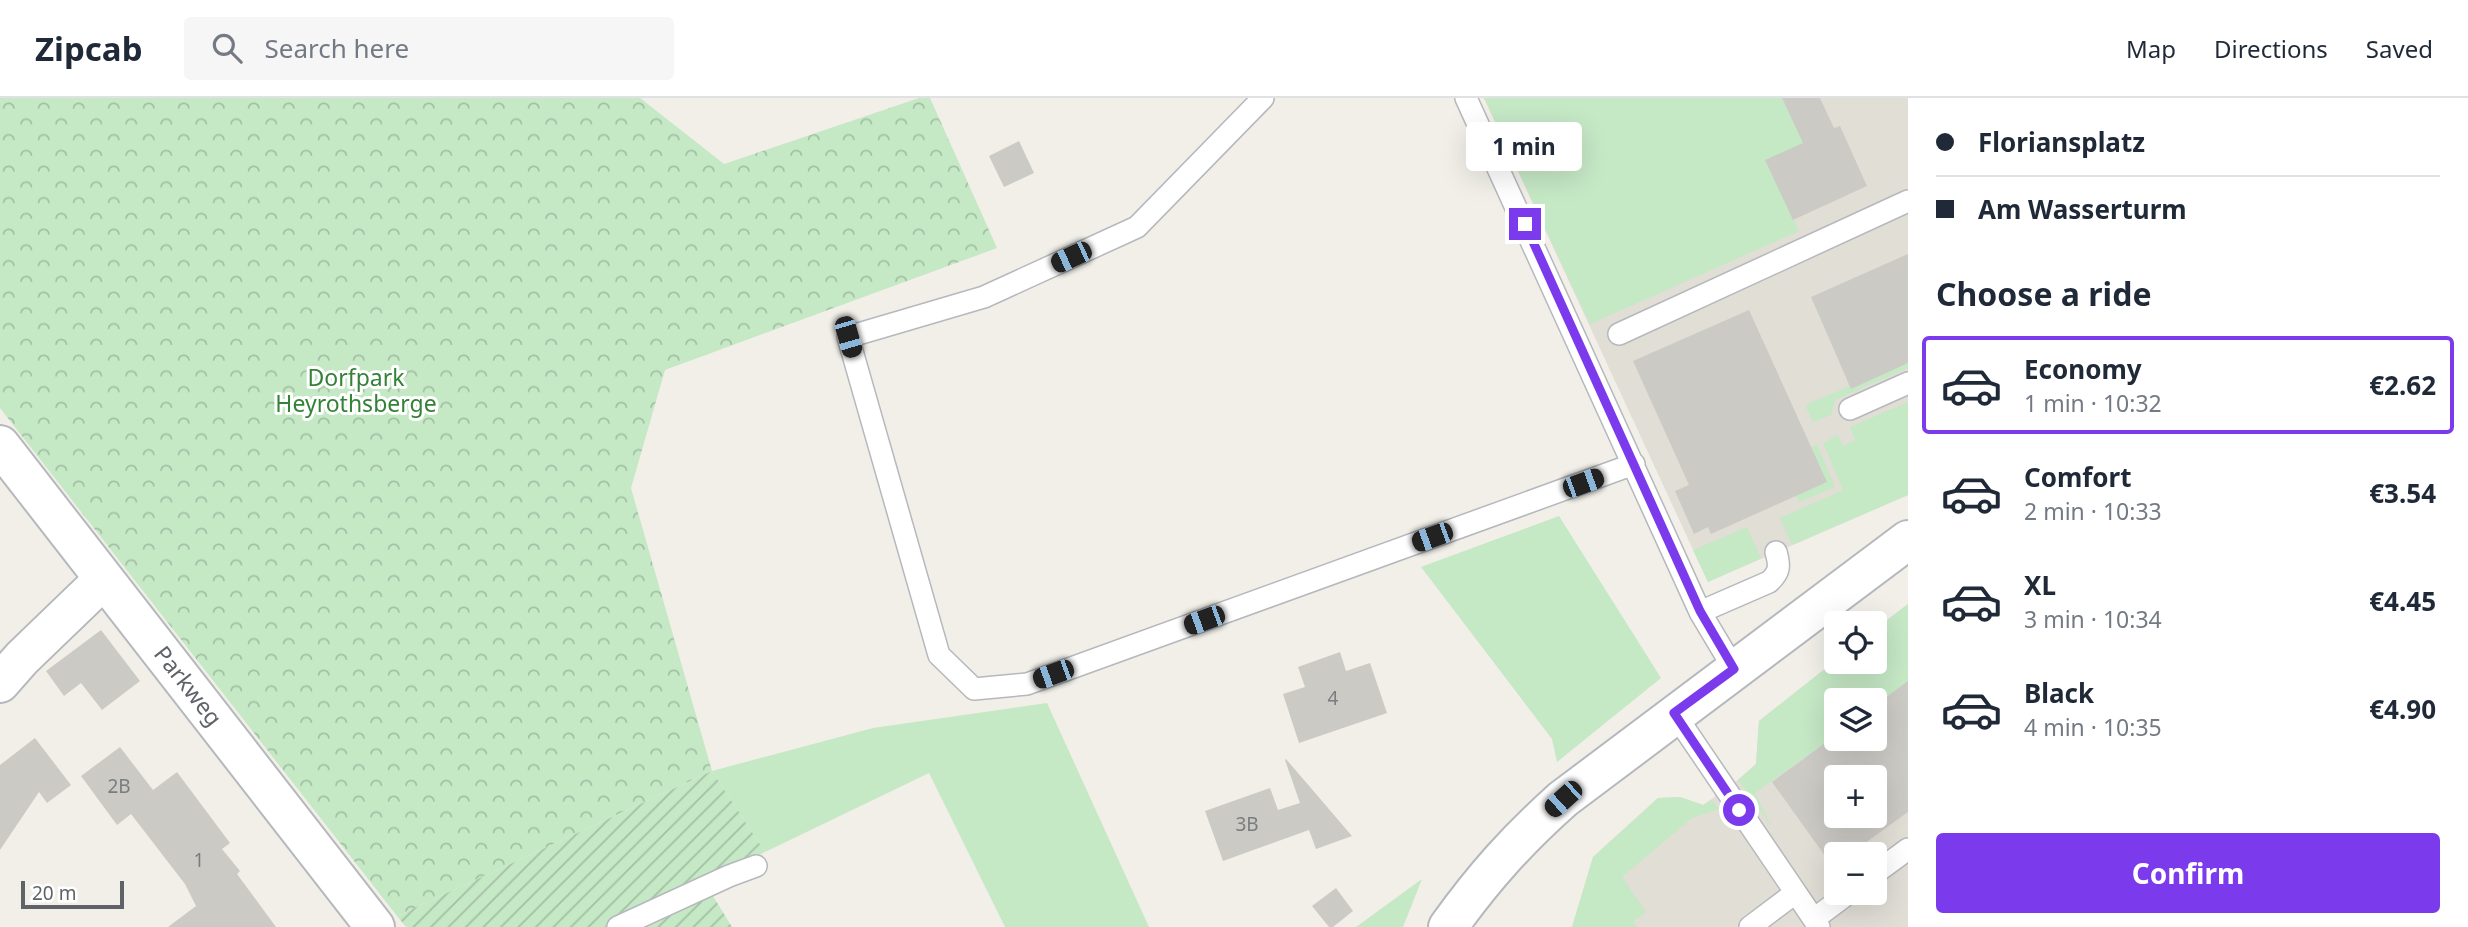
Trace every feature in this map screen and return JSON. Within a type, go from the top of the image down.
[{"type":"street","name":"Parkweg","points":[[0,445],[374,927]]},
{"type":"street","points":[[1448,927],[1487,875],[1521,837],[1563,799],[1683,727],[1734,669],[1908,540]]},
{"type":"street","points":[[0,683],[22,658],[104,579]]},
{"type":"lane","points":[[1263,98],[1137,227],[984,297],[848,337],[939,655],[956,672],[974,689],[1027,684],[1634,464]]},
{"type":"lane","points":[[1466,98],[1700,611],[1734,669]]},
{"type":"lane","points":[[1619,334],[1908,201]]},
{"type":"lane","points":[[1850,409],[1908,383]]},
{"type":"lane","points":[[1700,611],[1769,582],[1777,575],[1780,566],[1776,552]]},
{"type":"lane","points":[[1683,727],[1817,923],[1836,905]]},
{"type":"lane","points":[[1887,864],[1908,849]]},
{"type":"lane","points":[[618,927],[756,866]]},
{"type":"lane","points":[[1750,927],[1795,893]]},
{"type":"shaded area","points":[[1484,98],[1908,98],[1908,495],[1708,582]]},
{"type":"shaded area","points":[[1908,604],[1908,927],[1572,927],[1593,857],[1658,798],[1680,797],[1703,805],[1738,780],[1756,764],[1759,721],[1824,670],[1824,674],[1887,674],[1887,620]]},
{"type":"green space","name":"Dorfpark Heyrothsberge","points":[[0,98],[640,98],[724,164],[919,98],[930,98],[997,248],[665,370],[631,488],[712,771],[397,916],[0,408]]},
{"type":"green space","points":[[1484,98],[1782,98],[1803,143],[1766,161],[1799,231],[1590,324]]},
{"type":"green space","points":[[1908,363],[1908,368],[1835,400],[1831,415],[1813,422],[1805,405]]},
{"type":"green space","points":[[1908,402],[1908,495],[1792,545],[1780,518],[1843,490],[1823,443],[1838,435],[1843,446],[1855,440],[1850,427]]},
{"type":"green space","points":[[1817,444],[1835,487],[1799,502],[1796,496],[1811,447]]},
{"type":"green space","points":[[1559,516],[1661,678],[1557,762],[1552,739],[1421,567]]},
{"type":"green space","points":[[1747,527],[1761,558],[1708,582],[1693,550]]},
{"type":"green space","points":[[1908,604],[1908,681],[1887,696],[1887,688],[1824,688],[1824,744],[1755,793],[1771,826],[1738,780],[1756,764],[1759,721],[1824,670],[1824,674],[1887,674],[1887,620]]},
{"type":"green space","points":[[1047,703],[1149,927],[1005,927],[929,773],[765,852],[712,771],[873,728]]},
{"type":"green space","points":[[712,771],[765,852],[705,883],[732,927],[406,927],[397,916]]},
{"type":"green space","points":[[1680,797],[1703,805],[1712,800],[1719,809],[1692,818],[1622,877],[1646,912],[1633,922],[1637,927],[1572,927],[1593,857],[1658,798]]},
{"type":"green space","points":[[1422,879],[1403,927],[1356,927]]},
{"type":"building","points":[[1782,98],[1820,98],[1834,128],[1840,126],[1867,186],[1793,220],[1765,160],[1803,143]]},
{"type":"building","points":[[1019,141],[1034,173],[1004,187],[989,156]]},
{"type":"building","points":[[1908,254],[1908,363],[1851,389],[1811,297]]},
{"type":"building","points":[[1749,310],[1827,482],[1711,534],[1708,527],[1694,534],[1675,491],[1689,485],[1633,361]]},
{"type":"building","points":[[101,630],[140,681],[102,710],[81,683],[64,696],[46,671]]},
{"type":"building","points":[[1340,652],[1346,671],[1370,663],[1387,713],[1299,743],[1283,694],[1305,687],[1298,667]]},
{"type":"building","points":[[1908,681],[1908,812],[1887,827],[1887,765],[1824,765],[1824,828],[1886,828],[1867,842],[1824,842],[1824,854],[1772,782],[1824,744],[1824,751],[1887,751],[1887,696]]},
{"type":"building","points":[[35,738],[71,785],[47,803],[39,792],[0,850],[0,765]]},
{"type":"building","points":[[120,747],[153,790],[177,772],[230,843],[222,849],[240,871],[237,874],[276,927],[168,927],[196,906],[185,884],[131,814],[117,825],[81,776]]},
{"type":"building","points":[[1286,759],[1352,836],[1316,849],[1309,830],[1223,861],[1205,811],[1270,788],[1278,810],[1300,803]]},
{"type":"building","points":[[1336,888],[1353,911],[1333,927],[1329,927],[1312,906]]},
{"type":"route","points":[[1525,224],[1700,611],[1734,669],[1674,713],[1739,810]]}]
